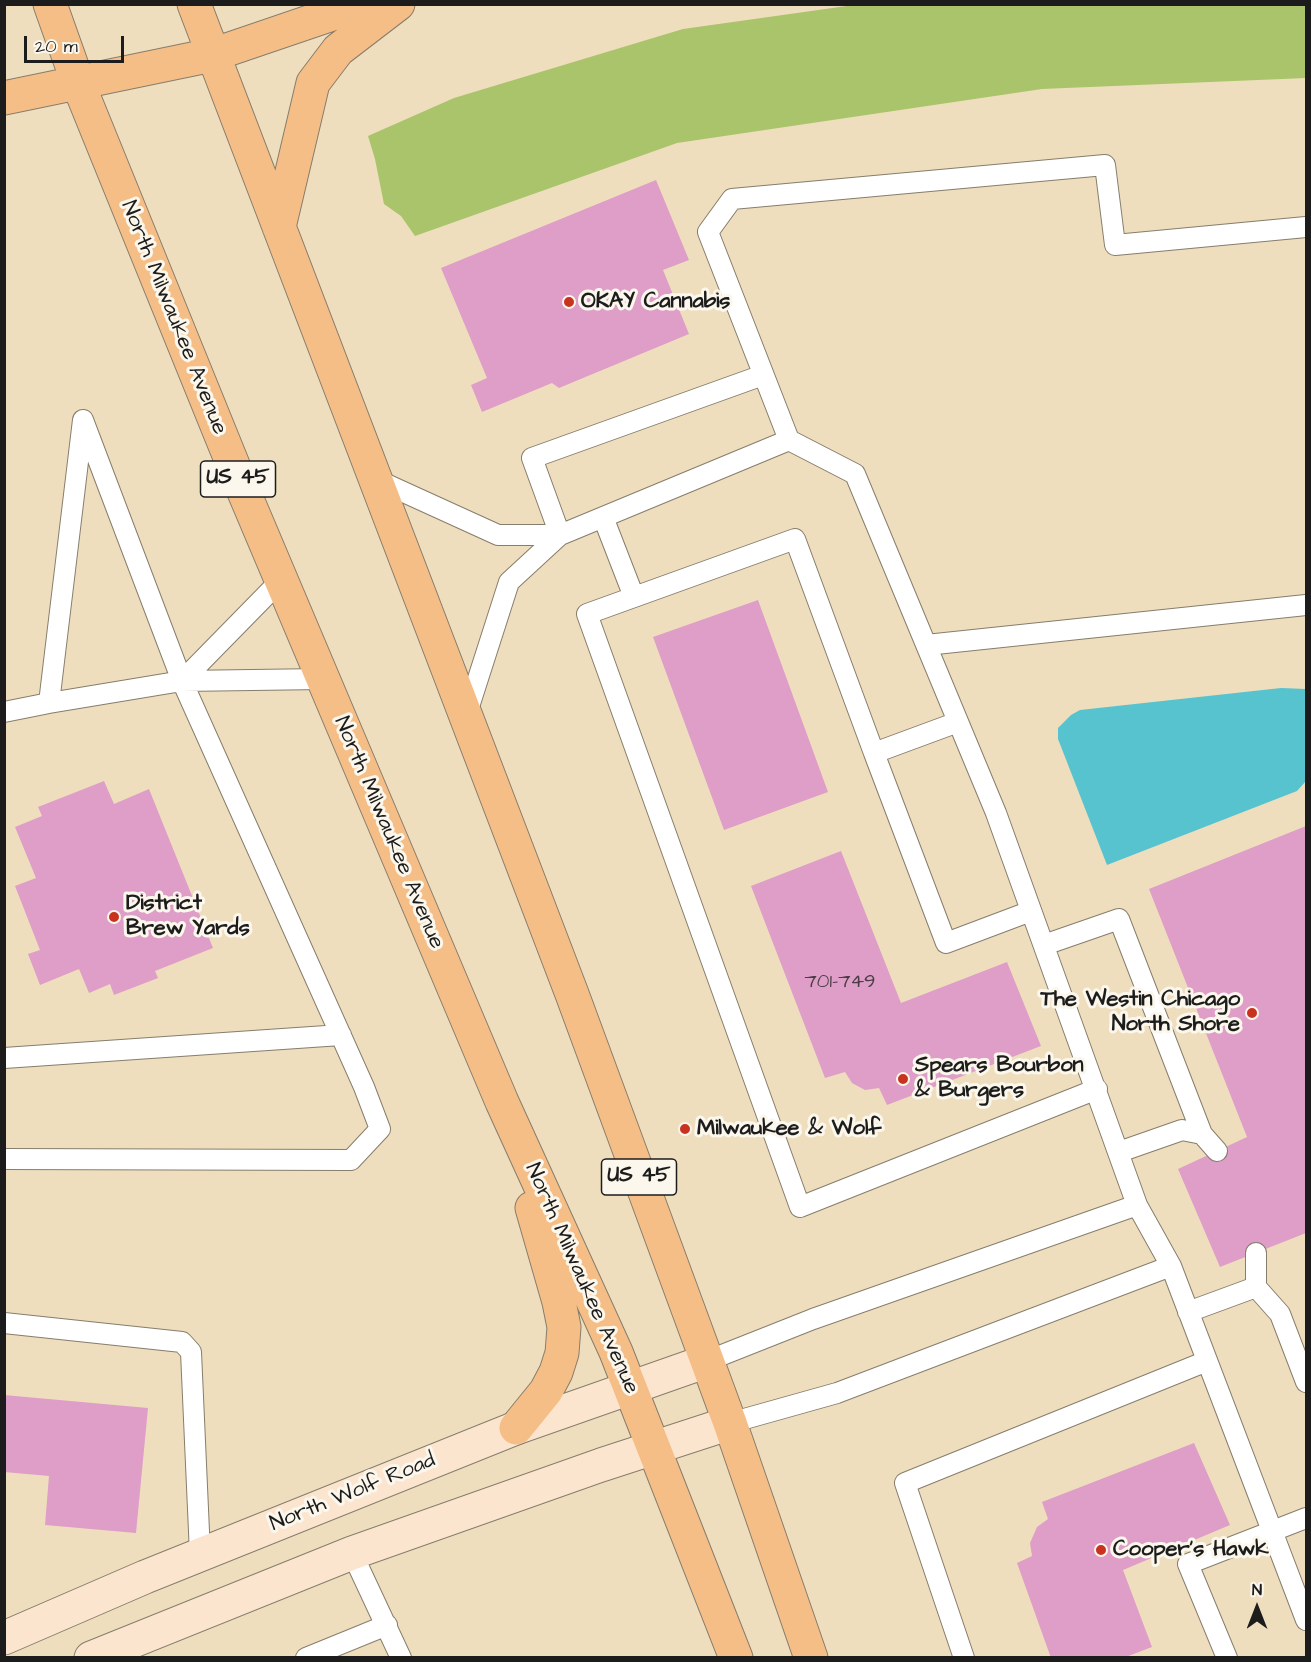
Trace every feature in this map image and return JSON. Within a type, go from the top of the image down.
[{"type":"main road","name":"North Milwaukee Avenue","points":[[50,4],[78,82],[244,492],[502,1102],[631,1388],[736,1658]]},
{"type":"main road","name":"US 45","points":[[194,4],[576,1005],[707,1360],[811,1658]]},
{"type":"main road","points":[[4,98],[212,55],[362,4]]},
{"type":"main road","points":[[279,227],[313,83],[338,50],[398,4]]},
{"type":"main road","points":[[502,1102],[559,1302],[564,1327],[562,1353],[556,1372],[546,1391],[516,1428]]},
{"type":"main road","name":"North Wolf Road","points":[[4,1638],[145,1576],[516,1428],[707,1360]]},
{"type":"main road","points":[[91,1658],[352,1553],[730,1424]]},
{"type":"lane","points":[[1306,227],[1115,244],[1105,165],[732,200],[708,232],[789,440],[855,474],[996,813],[1137,1205],[1171,1266],[1306,1620]]},
{"type":"lane","points":[[560,534],[532,458],[764,375]]},
{"type":"lane","points":[[4,1159],[351,1160],[380,1129],[341,1035],[182,681],[82,420],[49,703]]},
{"type":"lane","points":[[375,479],[498,535],[560,534],[789,440]]},
{"type":"lane","points":[[603,517],[634,597]]},
{"type":"lane","points":[[466,716],[509,582],[560,534]]},
{"type":"lane","points":[[1031,911],[946,942],[795,539],[587,614],[800,1208],[1097,1089]]},
{"type":"lane","points":[[182,681],[281,580]]},
{"type":"lane","points":[[926,645],[1306,605]]},
{"type":"lane","points":[[4,712],[182,681],[323,679]]},
{"type":"lane","points":[[874,753],[958,722]]},
{"type":"lane","points":[[1044,945],[1119,919],[1202,1134],[1217,1151]]},
{"type":"lane","points":[[4,1058],[341,1035]]},
{"type":"lane","points":[[1119,1152],[1182,1130],[1202,1134]]},
{"type":"lane","points":[[707,1360],[813,1319],[1137,1205]]},
{"type":"lane","points":[[1256,1253],[1256,1287],[1280,1314],[1306,1382]]},
{"type":"lane","points":[[730,1424],[837,1393],[1171,1266]]},
{"type":"lane","points":[[1188,1312],[1256,1287]]},
{"type":"lane","points":[[4,1323],[182,1342],[192,1352],[200,1554]]},
{"type":"lane","points":[[964,1658],[905,1483],[1207,1361]]},
{"type":"lane","points":[[1227,1658],[1188,1564],[1306,1518]]},
{"type":"lane","points":[[352,1553],[401,1658]]},
{"type":"lane","points":[[306,1658],[387,1625]]},
{"type":"green space","points":[[861,4],[1306,5],[1306,78],[1042,89],[677,143],[415,236],[401,216],[384,204],[368,136],[454,98],[683,29]]},
{"type":"water","points":[[1281,688],[1306,689],[1306,781],[1297,791],[1107,865],[1058,739],[1058,728],[1071,715],[1080,710]]},
{"type":"building","points":[[656,180],[689,260],[663,270],[689,334],[559,388],[552,383],[482,412],[471,385],[487,378],[441,268]]},
{"type":"building","points":[[758,600],[828,792],[724,830],[653,637]]},
{"type":"building","name":"District Brew Yards","points":[[104,781],[114,804],[149,789],[213,948],[155,971],[158,978],[114,995],[110,984],[89,993],[79,969],[40,985],[28,954],[40,950],[15,886],[36,878],[15,827],[42,816],[38,807]]},
{"type":"building","name":"The Westin Chicago North Shore","points":[[1306,826],[1306,1233],[1220,1267],[1178,1169],[1247,1137],[1149,889]]},
{"type":"building","points":[[841,851],[901,1003],[1007,962],[1041,1046],[887,1105],[879,1088],[865,1090],[852,1083],[845,1072],[825,1078],[751,886]]},
{"type":"building","points":[[4,1395],[148,1408],[136,1533],[45,1525],[49,1476],[4,1472]]},
{"type":"building","name":"Cooper's Hawk","points":[[1194,1443],[1230,1525],[1123,1570],[1152,1647],[1123,1658],[1051,1658],[1017,1563],[1032,1556],[1030,1543],[1037,1527],[1048,1519],[1042,1502]]},
{"type":"place","name":"OKAY Cannabis","points":[[569,302]]},
{"type":"place","name":"District Brew Yards","points":[[114,917]]},
{"type":"place","name":"The Westin Chicago North Shore","points":[[1252,1013]]},
{"type":"place","name":"Spears Bourbon & Burgers","points":[[903,1079]]},
{"type":"place","name":"Milwaukee & Wolf","points":[[685,1129]]},
{"type":"place","name":"Cooper's Hawk","points":[[1101,1550]]}]
